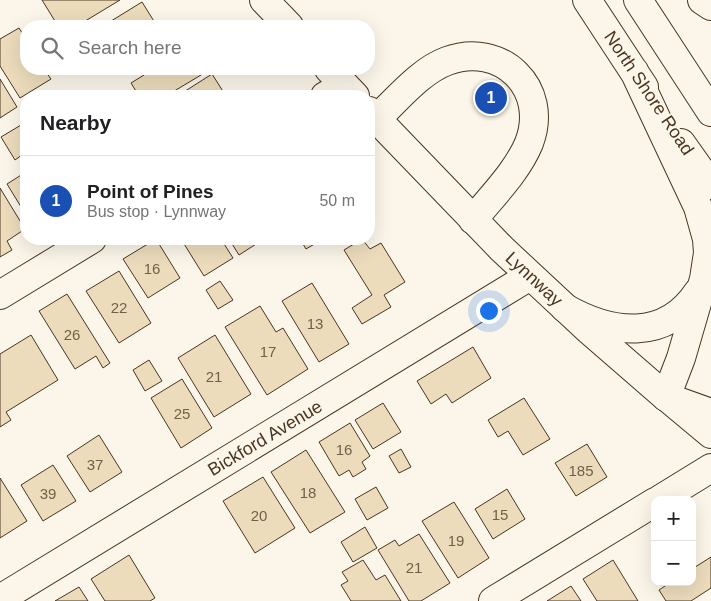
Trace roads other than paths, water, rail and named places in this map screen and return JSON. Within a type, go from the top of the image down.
[{"type":"main road","points":[[264,0],[283,20]]},
{"type":"main road","name":"North Shore Road","points":[[587,0],[711,185]]},
{"type":"main road","points":[[638,0],[711,112]]},
{"type":"main road","points":[[702,0],[711,6]]},
{"type":"main road","points":[[375,113],[431,70],[445,62],[462,57],[475,56],[501,63],[522,80],[533,104],[532,130],[529,143],[509,175],[473,220]]},
{"type":"main road","points":[[634,71],[698,207],[707,239],[708,253],[704,279],[682,358],[666,397],[711,413]]},
{"type":"main road","name":"Lynnway","points":[[375,117],[473,220],[530,276],[666,397],[711,434]]},
{"type":"main road","points":[[0,295],[82,245]]},
{"type":"main road","name":"Bickford Avenue","points":[[0,599],[530,276]]},
{"type":"main road","points":[[565,308],[597,324],[628,328],[651,327],[670,320],[679,314],[693,298],[704,279]]},
{"type":"main road","points":[[666,496],[711,468]]},
{"type":"main road","points":[[493,601],[651,504]]},
{"type":"place","name":"Point of Pines","points":[[491,98]]}]
